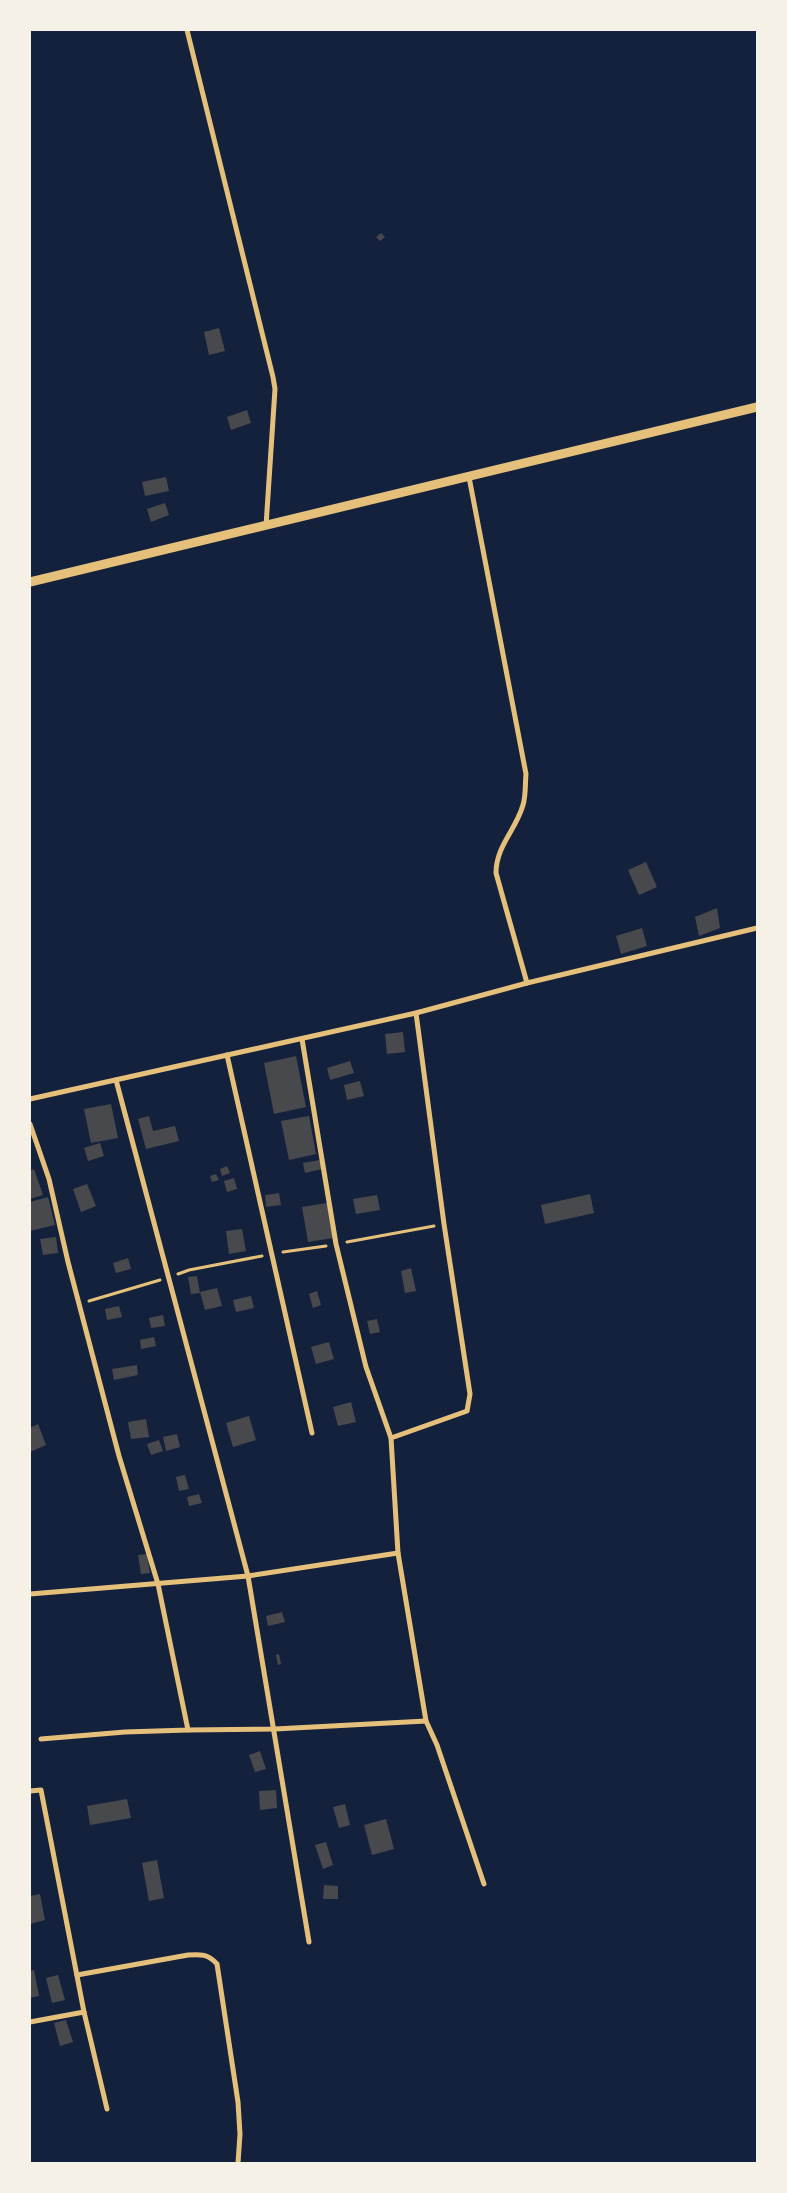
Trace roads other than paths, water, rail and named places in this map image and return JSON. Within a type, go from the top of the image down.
[{"type":"street","points":[[187,30],[275,389],[266,526]]},
{"type":"street","points":[[30,582],[757,407]]},
{"type":"street","points":[[469,477],[526,774],[523,805],[500,850],[496,861],[496,873],[527,983]]},
{"type":"street","points":[[30,1099],[416,1013],[527,983],[757,928]]},
{"type":"street","points":[[391,1438],[467,1411],[470,1394],[416,1013]]},
{"type":"street","points":[[302,1039],[336,1244],[366,1367],[391,1438],[398,1553],[426,1721],[437,1745],[484,1884]]},
{"type":"street","points":[[227,1055],[312,1433]]},
{"type":"street","points":[[116,1080],[248,1576],[309,1942]]},
{"type":"street","points":[[30,1124],[49,1179],[68,1262],[119,1456],[158,1584],[188,1730]]},
{"type":"street","points":[[30,1594],[248,1576],[398,1553]]},
{"type":"street","points":[[41,1739],[125,1732],[275,1730],[426,1721]]},
{"type":"street","points":[[30,1791],[41,1790],[84,2012],[107,2108]]},
{"type":"street","points":[[77,1975],[188,1955],[201,1954],[210,1957],[217,1964],[238,2102],[240,2134],[238,2163]]},
{"type":"street","points":[[30,2022],[84,2012]]}]
